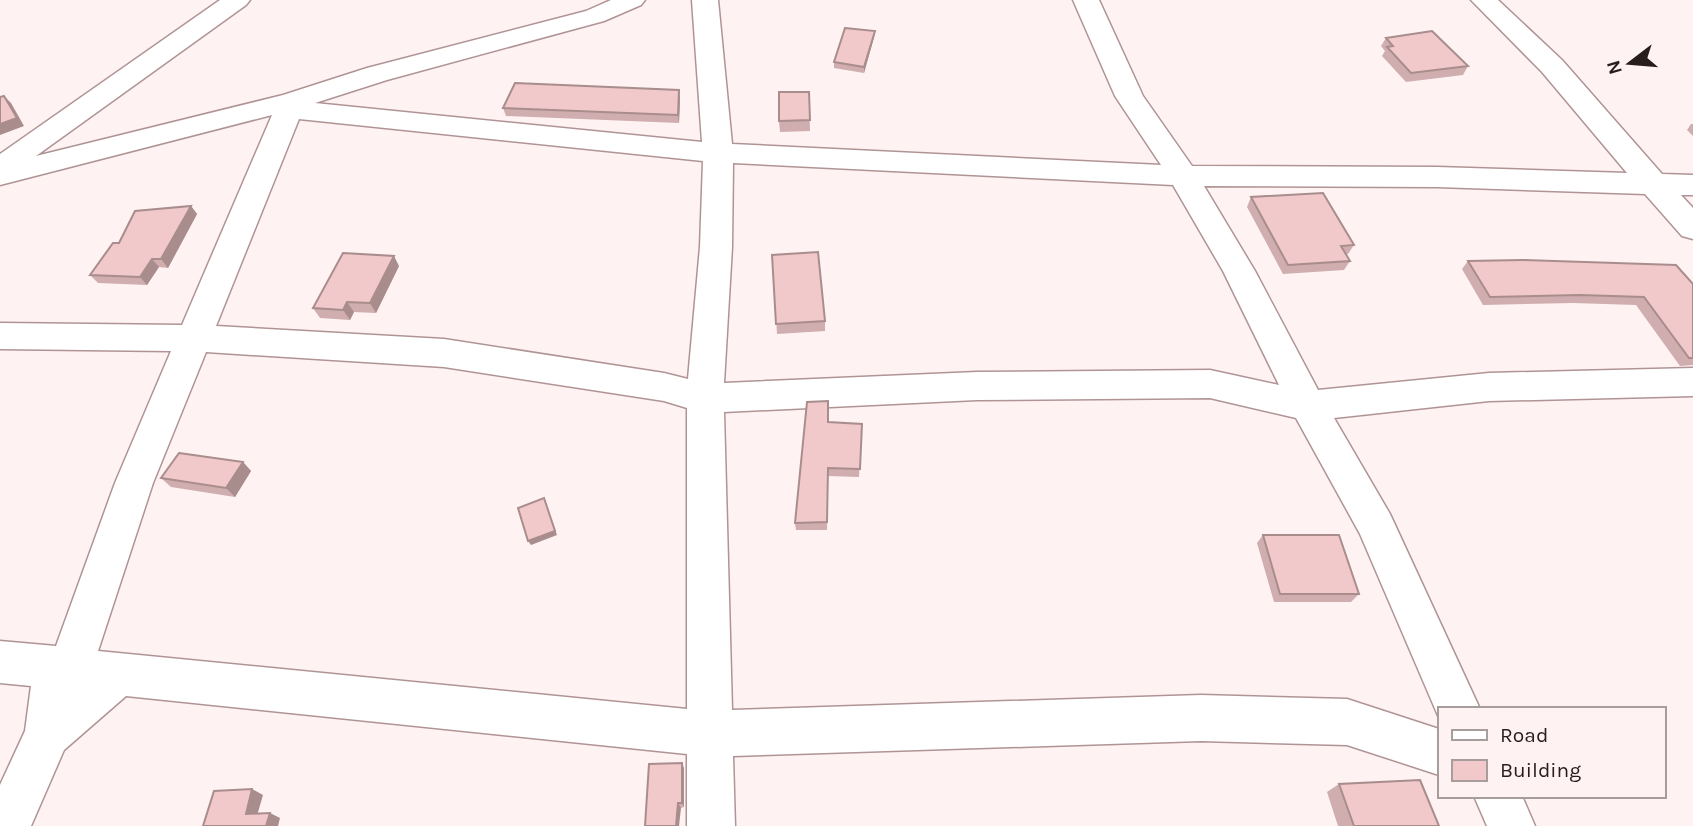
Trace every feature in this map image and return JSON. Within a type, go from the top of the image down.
[{"type":"street","points":[[0,169],[237,0]]},
{"type":"street","points":[[0,175],[291,105],[377,75],[595,16],[632,0]]},
{"type":"street","points":[[705,0],[718,153],[716,247],[705,398],[711,826]]},
{"type":"street","points":[[1086,0],[1129,96],[1182,176],[1239,271],[1308,406],[1376,526],[1457,707]]},
{"type":"street","points":[[1484,0],[1552,66],[1693,228]]},
{"type":"street","points":[[291,105],[718,153],[1182,176],[1437,177],[1693,185]]},
{"type":"street","points":[[6,826],[48,734],[63,667],[134,483],[291,105]]},
{"type":"street","points":[[0,336],[193,338],[444,353],[664,387],[705,398],[977,386],[1210,384],[1308,406],[1489,387],[1693,382]]},
{"type":"street","points":[[0,663],[63,667],[711,734],[1201,718],[1347,722],[1438,752]]},
{"type":"street","points":[[48,734],[119,674]]},
{"type":"street","points":[[1498,798],[1511,826]]},
{"type":"building","points":[[845,28],[875,31],[864,67],[834,62]]},
{"type":"building","points":[[1432,31],[1468,66],[1411,73],[1387,47],[1393,46],[1386,38]]},
{"type":"building","points":[[515,83],[679,90],[678,115],[503,108]]},
{"type":"building","points":[[779,92],[809,92],[810,120],[779,121]]},
{"type":"building","points":[[4,96],[17,118],[0,124],[0,97]]},
{"type":"building","points":[[1323,193],[1354,245],[1341,246],[1350,261],[1288,265],[1251,197]]},
{"type":"building","points":[[191,206],[161,259],[152,259],[140,277],[90,275],[113,243],[119,243],[135,211]]},
{"type":"building","points":[[818,252],[825,321],[776,324],[772,255]]},
{"type":"building","points":[[343,253],[394,256],[370,303],[347,302],[343,310],[313,308]]},
{"type":"building","points":[[1468,261],[1676,265],[1693,284],[1693,358],[1689,358],[1644,297],[1490,297]]},
{"type":"building","points":[[828,401],[828,422],[862,424],[860,469],[828,468],[827,522],[795,523],[807,402]]},
{"type":"building","points":[[179,453],[243,462],[226,488],[161,478]]},
{"type":"building","points":[[544,498],[555,531],[528,541],[518,508]]},
{"type":"building","points":[[1263,535],[1339,535],[1359,594],[1280,594]]},
{"type":"building","points":[[682,763],[682,803],[678,803],[676,826],[645,826],[649,764]]},
{"type":"building","points":[[1420,780],[1439,826],[1354,826],[1339,784]]},
{"type":"building","points":[[252,789],[246,814],[270,813],[266,826],[203,826],[214,791]]}]
